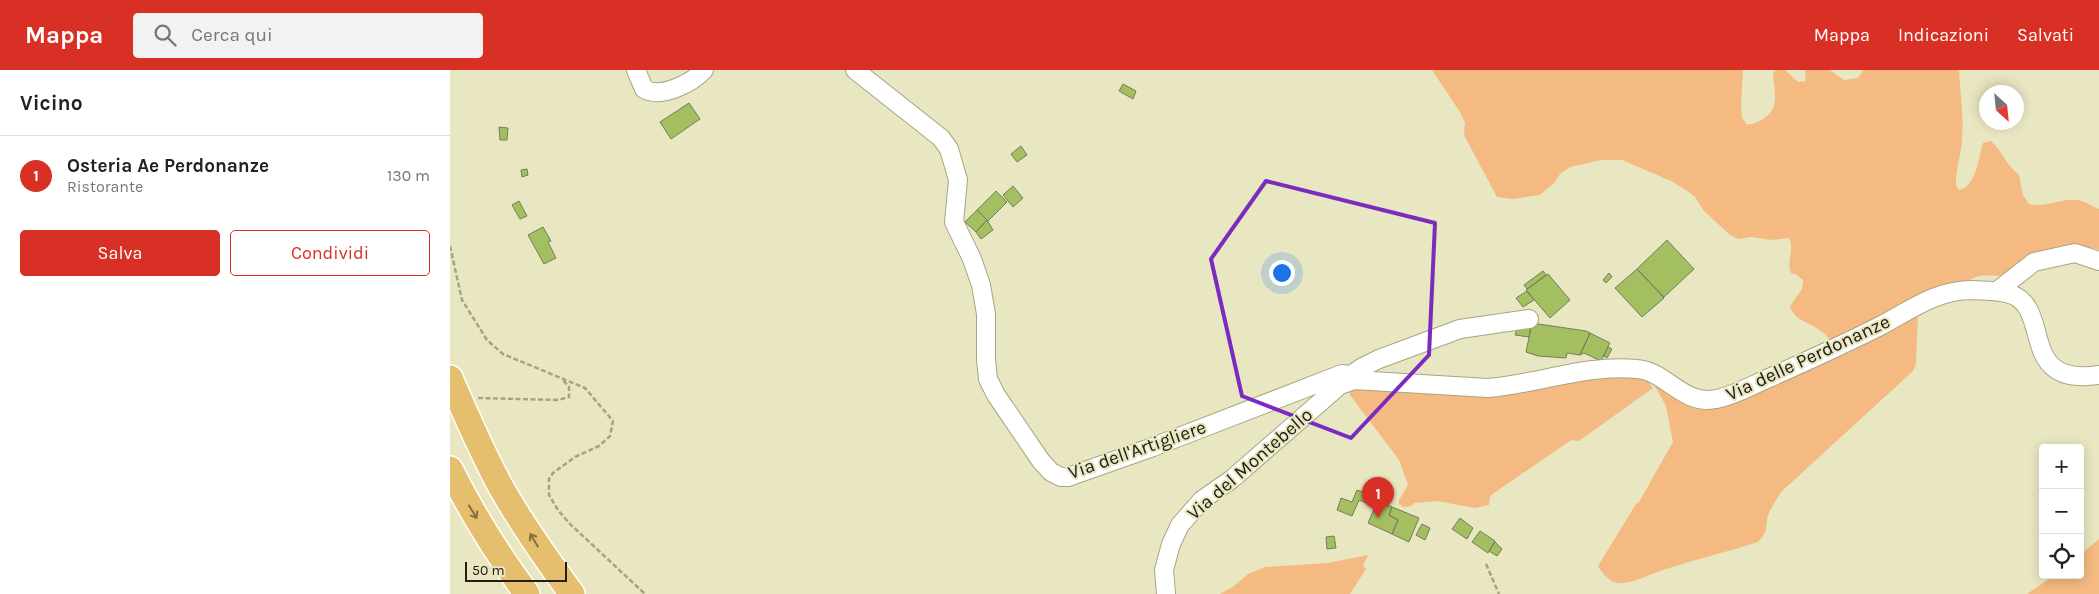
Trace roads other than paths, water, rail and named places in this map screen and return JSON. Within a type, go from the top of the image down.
[{"type":"highway","points":[[450,378],[468,420],[502,488],[539,549],[572,594]]},
{"type":"highway","points":[[450,469],[469,506],[508,568],[527,594]]},
{"type":"street","points":[[636,70],[644,89],[657,92],[671,89],[686,82],[704,70]]},
{"type":"street","name":"Via dell'Artigliere","points":[[855,70],[941,138],[948,149],[958,180],[954,222],[975,265],[985,307],[988,379],[996,395],[1041,461],[1051,472],[1062,477],[1068,477],[1153,447],[1342,374],[1353,377]]},
{"type":"street","points":[[1997,291],[2034,262],[2075,253],[2099,261]]},
{"type":"street","name":"Via delle Perdonanze","points":[[1353,377],[1488,388],[1580,370],[1635,368],[1647,371],[1694,398],[1710,400],[1728,396],[1839,347],[1940,294],[1958,290],[1997,291],[2014,296],[2027,309],[2041,348],[2053,367],[2066,374],[2087,377],[2099,375]]},
{"type":"street","name":"Via del Montebello","points":[[1166,594],[1164,570],[1171,544],[1180,525],[1202,500],[1232,480],[1340,385],[1353,377],[1360,368],[1460,329],[1529,319]]},
{"type":"place","name":"Osteria Ae Perdonanze","points":[[1378,518]]}]
